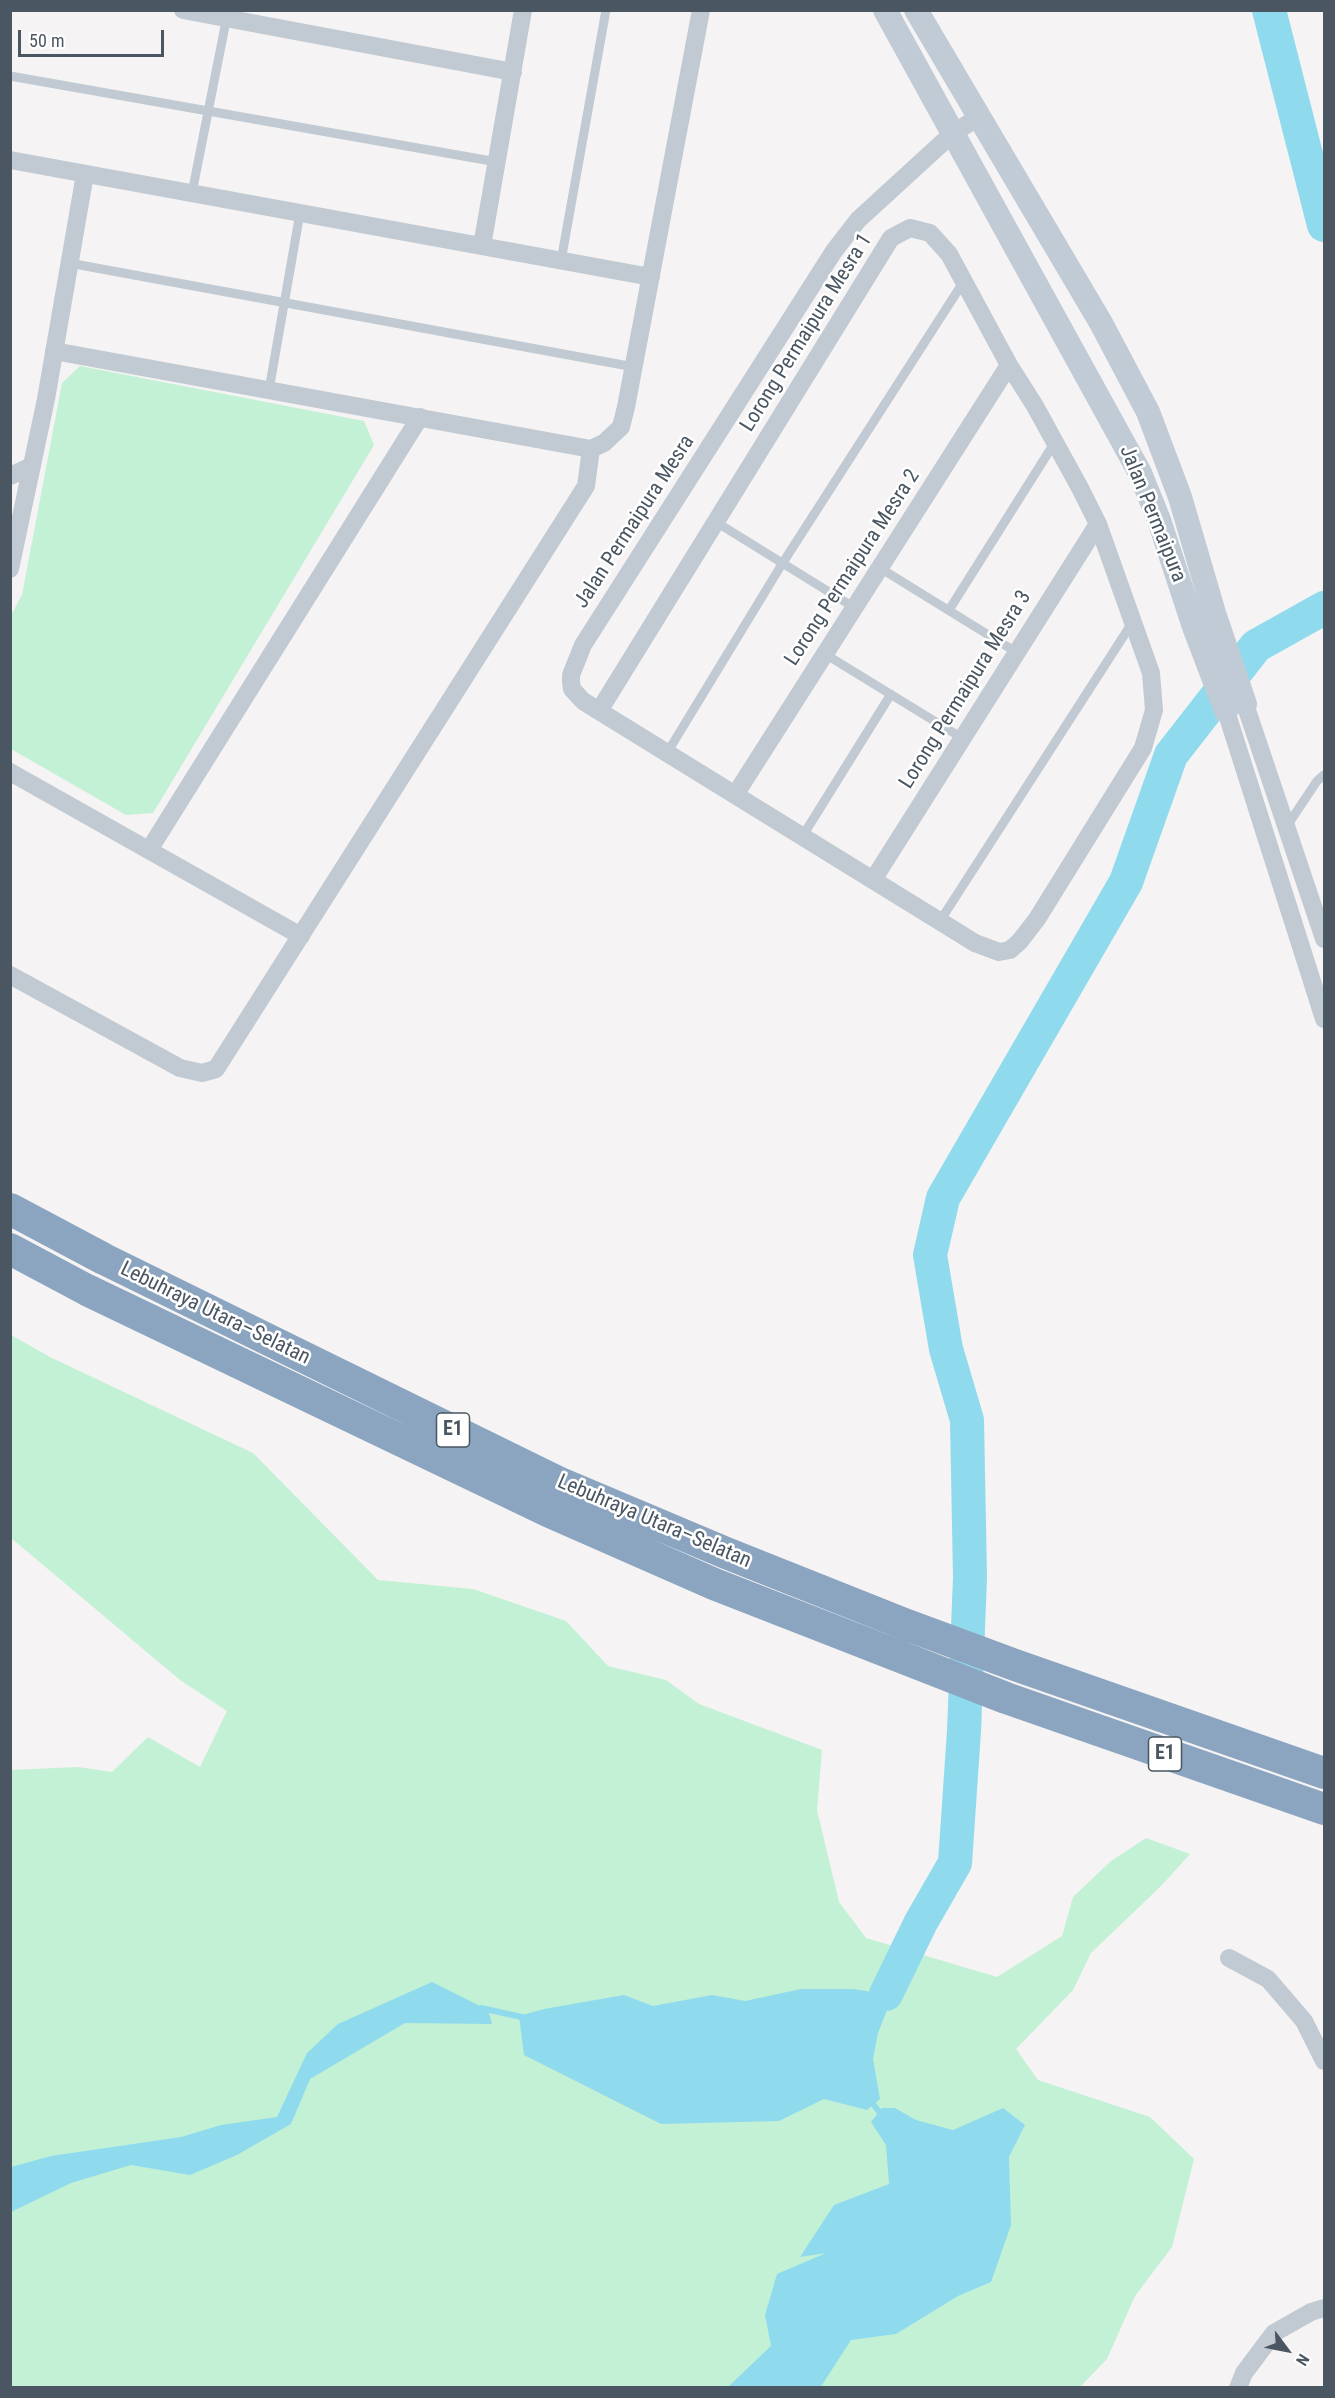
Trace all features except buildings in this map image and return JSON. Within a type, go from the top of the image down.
[{"type":"highway","name":"Lebuhraya Utara–Selatan","points":[[10,1209],[104,1259],[560,1483],[726,1553],[907,1625],[1324,1773]]},
{"type":"highway","name":"Lebuhraya Utara–Selatan","points":[[10,1249],[87,1290],[548,1511],[714,1584],[1006,1698],[1324,1809]]},
{"type":"main road","name":"Jalan Permaipura","points":[[885,10],[1140,473],[1159,520],[1194,627],[1236,707]]},
{"type":"main road","name":"Jalan Permaipura","points":[[916,10],[1101,323],[1148,412],[1180,497],[1214,613],[1236,707]]},
{"type":"street","points":[[183,10],[227,15],[513,72]]},
{"type":"street","points":[[482,246],[523,10]]},
{"type":"street","points":[[54,351],[591,449],[604,443],[621,427],[700,10]]},
{"type":"street","name":"Jalan Permaipura Mesra","points":[[979,117],[953,133],[858,220],[834,251],[584,645],[571,675],[572,688],[583,701],[802,837],[975,943],[999,952],[1010,950],[1037,919],[1143,748],[1154,710],[1151,673],[1133,621]]},
{"type":"street","points":[[10,160],[651,277]]},
{"type":"street","points":[[10,569],[54,351],[85,174]]},
{"type":"street","name":"Lorong Permaipura Mesra 1","points":[[599,711],[891,238],[910,228],[930,233],[949,254],[1055,442],[1098,524],[1133,621]]},
{"type":"street","name":"Lorong Permaipura Mesra 2","points":[[735,795],[1010,365]]},
{"type":"street","points":[[149,850],[420,417]]},
{"type":"street","points":[[10,975],[180,1068],[202,1073],[216,1069],[586,486],[591,449]]},
{"type":"street","points":[[10,476],[32,466]]},
{"type":"street","name":"Lorong Permaipura Mesra 3","points":[[873,880],[1098,524]]},
{"type":"street","name":"Jalan Permaipura","points":[[1236,707],[1287,826],[1324,939]]},
{"type":"street","name":"Jalan Permaipura","points":[[1236,707],[1324,1019]]},
{"type":"street","points":[[10,772],[301,936]]},
{"type":"street","points":[[1229,1958],[1268,1979],[1304,2021],[1324,2061]]},
{"type":"street","points":[[1238,2388],[1244,2373],[1274,2333],[1311,2312],[1324,2308]]},
{"type":"lane","points":[[561,261],[606,10]]},
{"type":"lane","points":[[192,193],[227,15]]},
{"type":"lane","points":[[10,76],[497,162]]},
{"type":"lane","points":[[269,390],[300,213]]},
{"type":"lane","points":[[69,263],[634,367]]},
{"type":"lane","points":[[667,753],[782,564],[963,281]]},
{"type":"lane","points":[[949,610],[1055,442]]},
{"type":"lane","points":[[716,522],[855,608]]},
{"type":"lane","points":[[880,568],[1016,652]]},
{"type":"lane","points":[[940,921],[1133,621]]},
{"type":"lane","points":[[825,654],[963,738]]},
{"type":"lane","points":[[802,837],[891,694]]},
{"type":"lane","points":[[1287,826],[1317,781],[1324,775]]},
{"type":"green space","points":[[80,366],[364,421],[374,445],[153,813],[126,815],[11,749],[11,615],[22,595],[62,383]]},
{"type":"green space","points":[[11,1335],[52,1358],[253,1453],[378,1580],[473,1589],[566,1621],[608,1666],[666,1680],[699,1704],[822,1750],[817,1810],[839,1902],[866,1938],[997,1977],[1062,1936],[1073,1897],[1111,1861],[1146,1838],[1190,1854],[1161,1886],[1091,1953],[1073,1990],[1016,2049],[1038,2080],[1150,2117],[1194,2159],[1172,2247],[1135,2296],[1107,2359],[1080,2387],[11,2387],[10,1770],[78,1767],[112,1772],[148,1737],[200,1767],[227,1711],[180,1680],[11,1538]]},
{"type":"water","points":[[432,1982],[488,2010],[492,2024],[405,2023],[310,2079],[291,2124],[237,2155],[190,2175],[131,2165],[71,2183],[11,2212],[11,2167],[51,2156],[181,2137],[221,2125],[277,2117],[307,2053],[338,2024]]},
{"type":"water","points":[[801,1989],[853,1989],[886,1994],[889,2005],[878,2033],[873,2059],[880,2099],[867,2110],[824,2099],[779,2121],[661,2124],[524,2055],[519,2016],[544,2009],[624,1995],[653,2006],[712,1995],[745,2001]]},
{"type":"water","points":[[882,2108],[895,2108],[916,2120],[953,2130],[1003,2108],[1025,2125],[1009,2157],[1011,2225],[991,2282],[958,2296],[896,2334],[851,2340],[822,2385],[818,2387],[728,2387],[771,2346],[765,2315],[777,2274],[826,2253],[800,2257],[834,2205],[889,2184],[886,2145],[871,2122]]},
{"type":"waterway","points":[[1269,10],[1324,225]]},
{"type":"waterway","points":[[886,1994],[921,1922],[955,1863],[964,1731],[970,1577],[967,1420],[946,1349],[930,1255],[943,1198],[1126,882],[1171,755],[1256,646],[1324,608]]},
{"type":"waterway","points":[[481,2008],[526,2018]]},
{"type":"waterway","points":[[870,2100],[884,2118]]}]
